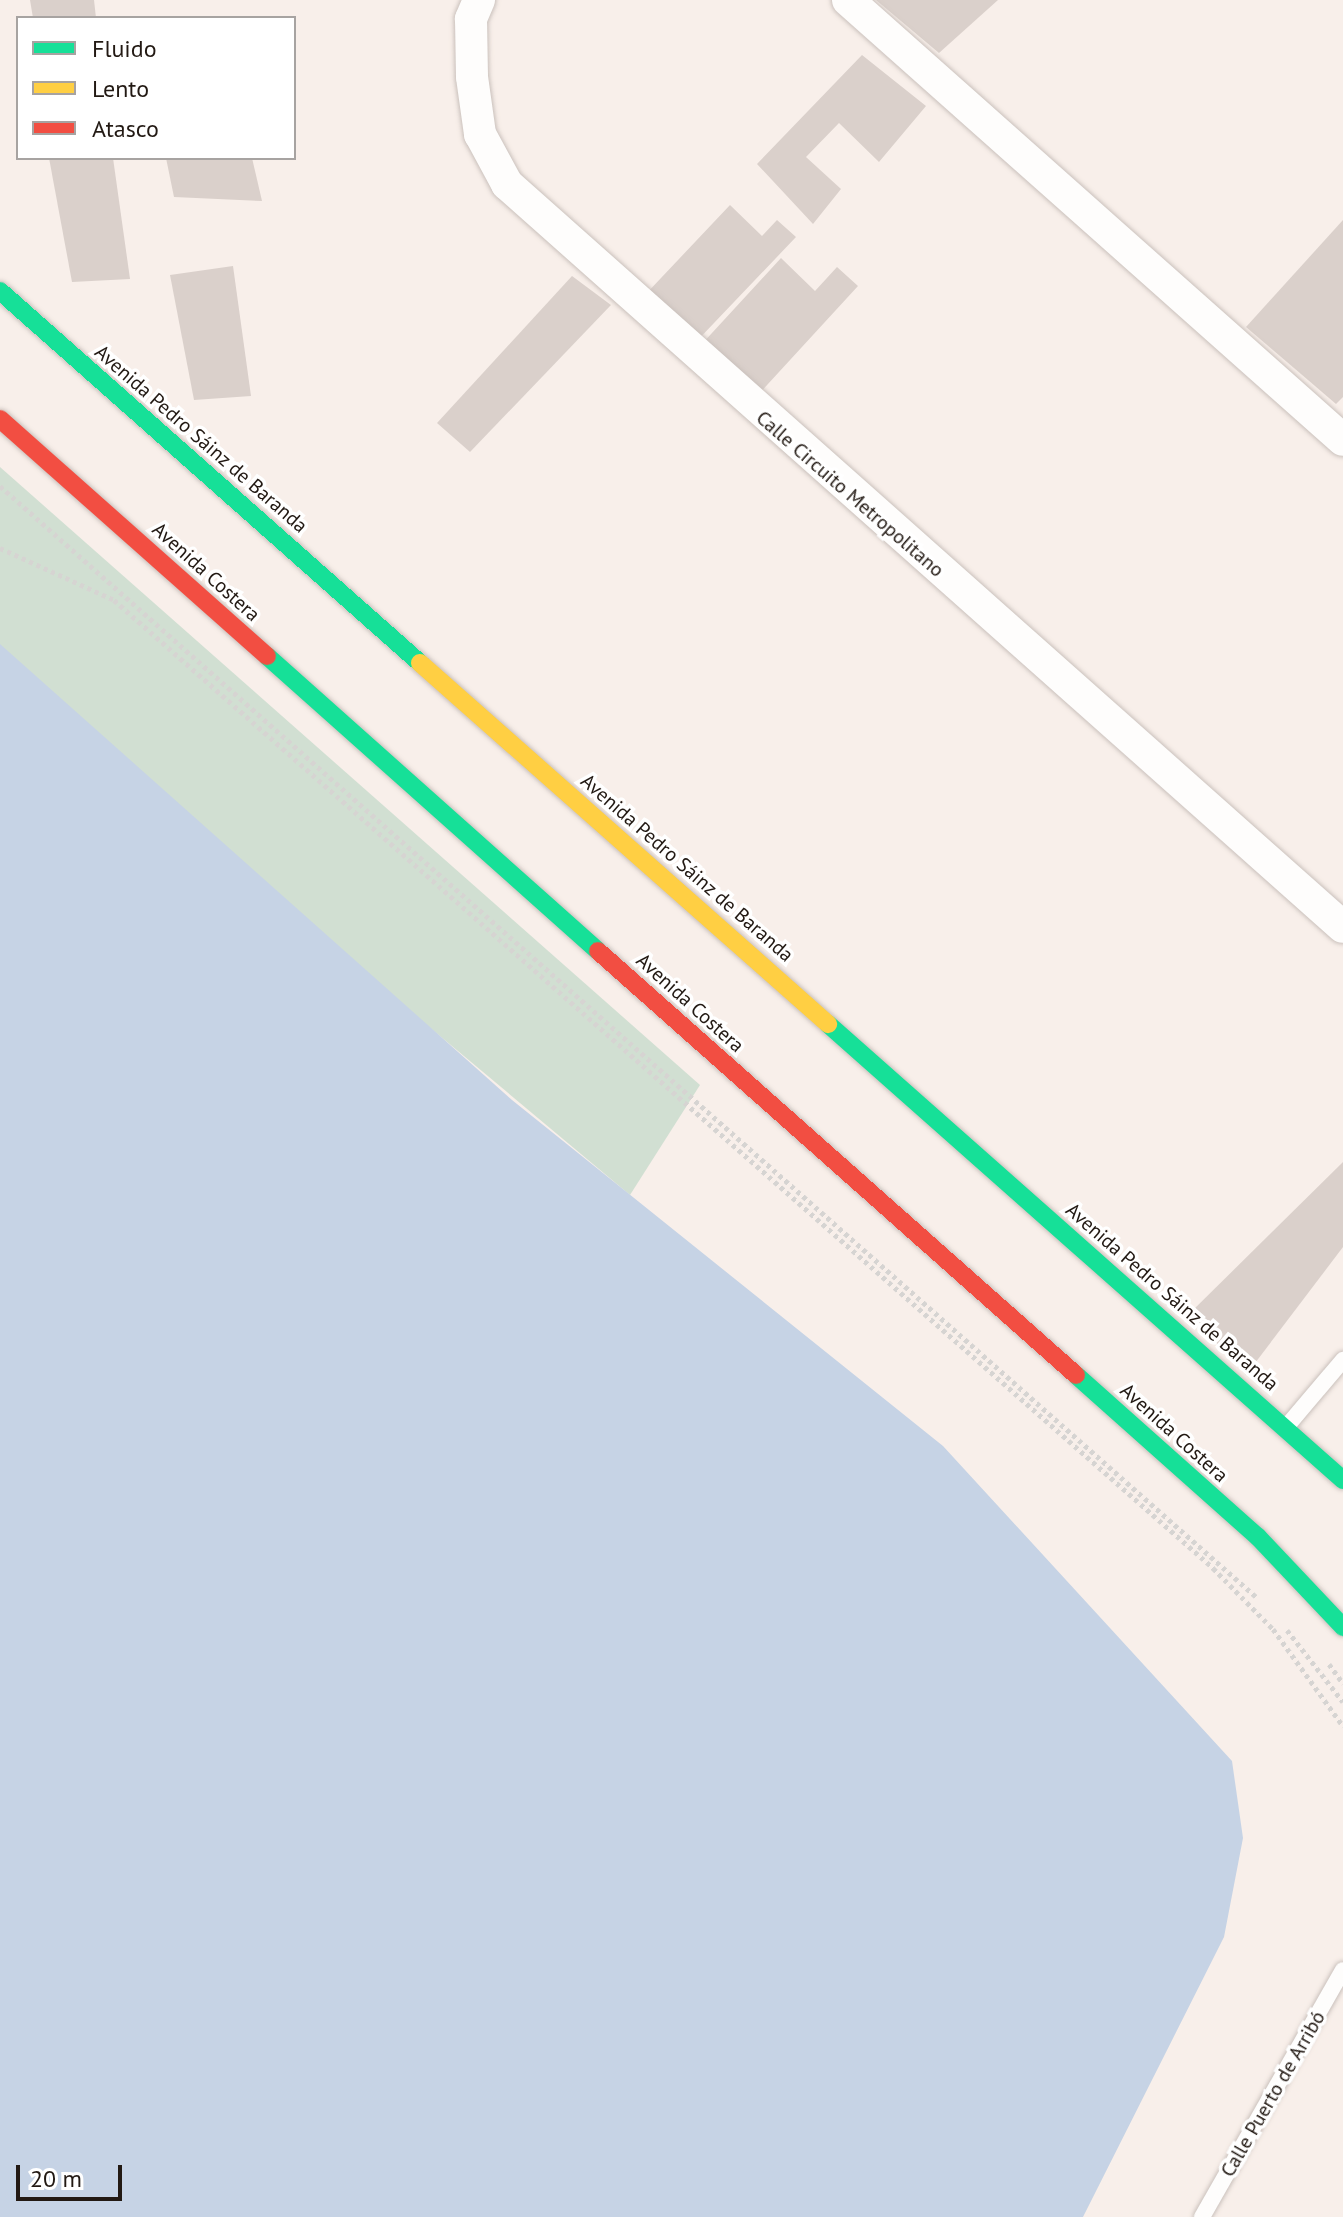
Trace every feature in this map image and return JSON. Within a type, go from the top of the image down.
[{"type":"main road","name":"Avenida Pedro Sáinz de Baranda","points":[[0,291],[1343,1480]]},
{"type":"main road","name":"Avenida Costera","points":[[0,419],[1258,1537],[1343,1627]]},
{"type":"street","name":"Calle Circuito Metropolitano","points":[[479,0],[471,19],[472,77],[480,134],[507,184],[1343,927]]},
{"type":"street","points":[[848,0],[1343,440]]},
{"type":"lane","points":[[1286,1427],[1343,1360]]},
{"type":"lane","name":"Calle Puerto de Arribó","points":[[1202,2217],[1343,1970]]},
{"type":"path","points":[[0,486],[1221,1564],[1277,1618],[1343,1702]]},
{"type":"path","points":[[0,548],[114,600],[1213,1568],[1273,1629],[1343,1726]]},
{"type":"green space","points":[[0,467],[700,1085],[630,1195],[0,668]]},
{"type":"water","points":[[0,644],[512,1100],[943,1446],[1232,1761],[1243,1838],[1224,1937],[1083,2217],[0,2217]]},
{"type":"building","points":[[30,0],[94,0],[96,16],[33,16]]},
{"type":"building","points":[[876,0],[998,0],[939,53]]},
{"type":"building","points":[[862,55],[926,106],[879,162],[839,123],[806,157],[841,189],[813,224],[757,164]]},
{"type":"building","points":[[49,160],[113,160],[130,279],[72,282]]},
{"type":"building","points":[[166,160],[252,160],[262,201],[174,197]]},
{"type":"building","points":[[730,205],[762,236],[777,220],[796,237],[694,344],[644,296]]},
{"type":"building","points":[[1343,220],[1343,397],[1336,404],[1246,327]]},
{"type":"building","points":[[781,258],[815,291],[837,267],[858,286],[755,398],[700,346]]},
{"type":"building","points":[[233,266],[251,396],[194,400],[170,275]]},
{"type":"building","points":[[572,276],[611,305],[470,452],[437,423]]},
{"type":"building","points":[[1343,1162],[1343,1247],[1246,1375],[1189,1314]]},
{"type":"traffic: fast","points":[[0,291],[420,663]]},
{"type":"traffic: fast","points":[[267,656],[598,951]]},
{"type":"traffic: fast","points":[[828,1024],[1343,1480]]},
{"type":"traffic: fast","points":[[1076,1375],[1258,1537],[1343,1627]]},
{"type":"traffic: slow","points":[[420,663],[828,1024]]},
{"type":"traffic: jam","points":[[0,419],[267,656]]},
{"type":"traffic: jam","points":[[598,951],[1076,1375]]}]
